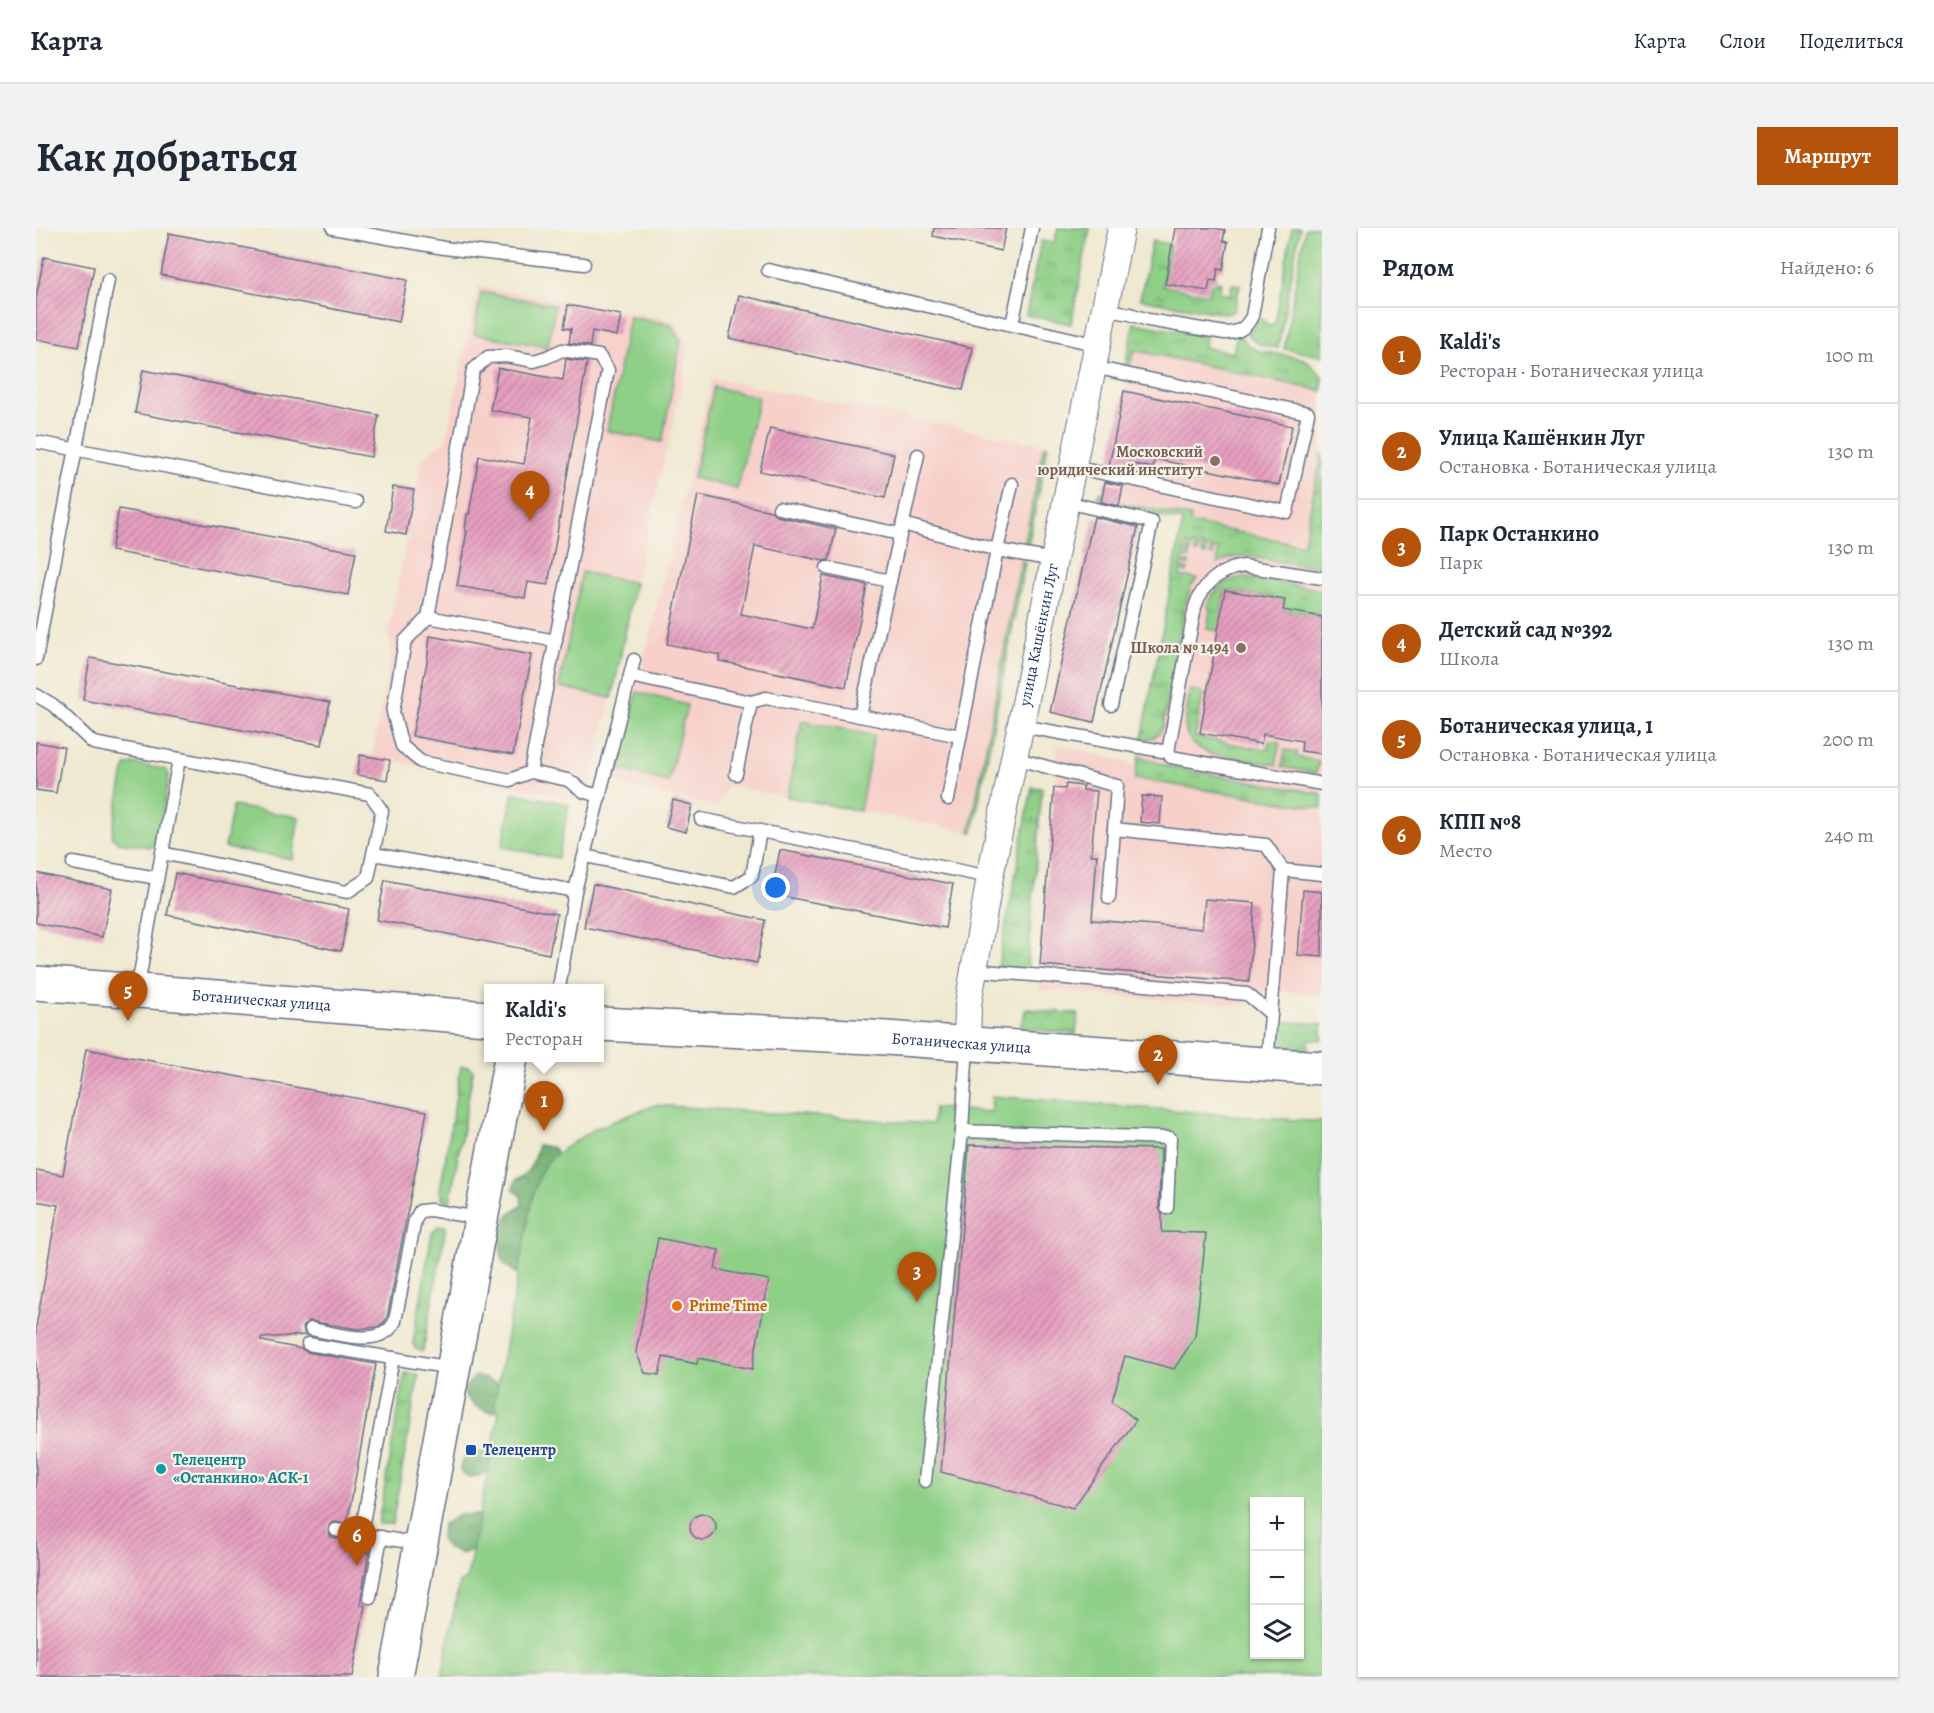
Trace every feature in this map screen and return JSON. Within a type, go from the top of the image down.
[{"type":"main road","name":"Ботаническая улица","points":[[36,983],[484,1018]]},
{"type":"main road","name":"Ботаническая улица","points":[[604,1024],[967,1044],[1322,1068]]},
{"type":"main road","points":[[396,1677],[510,1062]]},
{"type":"street","name":"улица Кашёнкин Луг","points":[[967,1044],[968,1005],[990,877],[1121,228]]},
{"type":"lane","points":[[333,228],[444,248],[584,264]]},
{"type":"lane","points":[[1012,325],[1032,228]]},
{"type":"lane","points":[[1105,309],[1148,320],[1235,333],[1247,325],[1252,316],[1269,228]]},
{"type":"lane","points":[[768,270],[1012,325],[1095,356],[1308,413],[1287,512],[1073,467]]},
{"type":"lane","points":[[36,659],[108,280]]},
{"type":"lane","points":[[530,772],[608,370],[599,356],[562,350],[534,361],[506,356],[488,357],[473,370],[428,617],[405,641],[393,711],[402,746],[422,762],[510,780],[530,772],[568,780],[585,792],[600,796]]},
{"type":"lane","points":[[36,442],[356,502]]},
{"type":"lane","points":[[860,716],[918,454]]},
{"type":"lane","points":[[948,800],[1012,484]]},
{"type":"lane","points":[[1066,502],[1152,522],[1111,705]]},
{"type":"lane","points":[[779,508],[902,529],[1054,560]]},
{"type":"lane","points":[[1168,753],[1194,607],[1197,598],[1209,583],[1225,571],[1244,566],[1322,578]]},
{"type":"lane","points":[[827,568],[890,581]]},
{"type":"lane","points":[[428,617],[556,641]]},
{"type":"lane","points":[[560,984],[575,891],[634,660]]},
{"type":"lane","points":[[630,676],[751,702],[766,698],[960,736]]},
{"type":"lane","points":[[36,695],[53,705],[93,743],[370,794],[382,811],[368,878],[347,892],[162,853]]},
{"type":"lane","points":[[736,774],[751,702]]},
{"type":"lane","points":[[1021,726],[1168,753],[1171,757],[1322,784]]},
{"type":"lane","points":[[1014,758],[1117,786],[1109,898]]},
{"type":"lane","points":[[136,991],[179,759]]},
{"type":"lane","points":[[701,819],[990,877]]},
{"type":"lane","points":[[1114,829],[1266,845],[1283,870],[1267,1064]]},
{"type":"lane","points":[[585,856],[734,888],[752,876],[760,831]]},
{"type":"lane","points":[[374,854],[575,891]]},
{"type":"lane","points":[[73,863],[157,878]]},
{"type":"lane","points":[[1283,870],[1322,873]]},
{"type":"lane","points":[[974,970],[1247,994],[1271,1014]]},
{"type":"lane","points":[[926,1481],[962,1131],[967,1044]]},
{"type":"lane","points":[[962,1131],[1170,1138],[1167,1208]]},
{"type":"lane","points":[[311,1329],[368,1338],[386,1333],[395,1321],[415,1220],[420,1211],[430,1210],[480,1218]]},
{"type":"lane","points":[[308,1344],[453,1368]]},
{"type":"lane","points":[[361,1534],[393,1358]]},
{"type":"lane","points":[[336,1530],[420,1544]]},
{"type":"lane","points":[[370,1597],[381,1537]]},
{"type":"shaded area","points":[[478,286],[672,320],[688,340],[683,381],[635,583],[588,802],[372,756],[392,653],[388,634],[422,459],[446,439]]},
{"type":"shaded area","points":[[1133,350],[1322,391],[1322,452],[1303,545],[1322,548],[1322,995],[1265,990],[1242,1005],[1039,990],[1058,744],[1137,765],[1183,521],[1100,504]]},
{"type":"shaded area","points":[[712,378],[1044,445],[970,832],[727,785],[717,807],[614,783]]},
{"type":"green space","points":[[1058,228],[1090,228],[1071,324],[1026,315],[1041,241],[1054,243]]},
{"type":"green space","points":[[1292,228],[1300,228],[1278,348],[1257,343],[1247,333],[1254,326],[1258,316],[1270,326],[1275,323]]},
{"type":"green space","points":[[1305,228],[1322,228],[1322,356],[1284,349]]},
{"type":"green space","points":[[1152,241],[1170,244],[1163,286],[1209,294],[1211,283],[1217,284],[1218,281],[1221,282],[1220,293],[1230,295],[1232,284],[1240,285],[1234,311],[1225,314],[1140,299]]},
{"type":"green space","points":[[481,292],[555,305],[548,347],[474,334]]},
{"type":"green space","points":[[629,317],[670,324],[681,340],[662,442],[607,431]]},
{"type":"green space","points":[[1134,323],[1205,336],[1204,347],[1233,353],[1236,338],[1241,336],[1248,345],[1256,350],[1305,359],[1322,376],[1322,391],[1134,350],[1129,368],[1125,366]]},
{"type":"green space","points":[[714,387],[759,397],[737,489],[693,478]]},
{"type":"green space","points":[[1044,445],[1048,446],[1028,546],[1024,546]]},
{"type":"green space","points":[[1322,452],[1322,568],[1244,556],[1217,564],[1219,549],[1214,549],[1213,556],[1210,555],[1211,548],[1207,547],[1206,555],[1202,554],[1203,546],[1200,546],[1198,553],[1195,553],[1195,545],[1192,545],[1191,552],[1187,551],[1188,544],[1185,544],[1184,553],[1190,554],[1190,558],[1183,557],[1182,561],[1189,562],[1189,565],[1181,565],[1181,568],[1188,569],[1187,573],[1180,571],[1180,576],[1197,579],[1191,586],[1185,606],[1163,727],[1155,737],[1142,739],[1183,521],[1096,505],[1099,492],[1102,493],[1101,499],[1191,517],[1190,523],[1303,545]]},
{"type":"green space","points":[[1021,561],[1025,562],[973,832],[970,832]]},
{"type":"green space","points":[[582,572],[635,583],[612,698],[559,687]]},
{"type":"green space","points":[[1245,577],[1322,590],[1322,617],[1283,610],[1284,600],[1225,590],[1221,611],[1228,633],[1207,629],[1210,610],[1207,604],[1210,599],[1228,582]]},
{"type":"green space","points":[[1190,690],[1203,693],[1195,737],[1267,750],[1269,741],[1280,742],[1276,765],[1211,754],[1193,745],[1187,735],[1185,724]]},
{"type":"green space","points":[[637,692],[687,705],[668,782],[618,769]]},
{"type":"green space","points":[[802,721],[874,735],[860,811],[787,797]]},
{"type":"green space","points":[[1285,750],[1297,752],[1296,757],[1319,761],[1316,773],[1282,767]]},
{"type":"green space","points":[[1139,756],[1171,767],[1322,794],[1322,808],[1135,779]]},
{"type":"green space","points":[[127,765],[164,769],[169,775],[158,842],[151,847],[118,842],[112,835],[124,771]]},
{"type":"green space","points":[[1032,787],[1042,788],[1027,969],[998,967]]},
{"type":"green space","points":[[513,793],[569,804],[558,858],[502,847]]},
{"type":"green space","points":[[233,806],[299,817],[292,859],[225,848]]},
{"type":"green space","points":[[1026,1009],[1078,1014],[1076,1034],[1020,1028]]},
{"type":"green space","points":[[1286,1022],[1322,1024],[1322,1040],[1309,1039],[1308,1050],[1286,1046],[1279,1039],[1277,1027]]},
{"type":"green space","points":[[461,1066],[468,1066],[473,1071],[450,1202],[442,1199],[440,1191]]},
{"type":"green space","points":[[992,1096],[1322,1122],[1322,1677],[442,1677],[459,1583],[467,1579],[499,1413],[494,1405],[532,1199],[540,1173],[549,1160],[594,1129],[655,1105],[932,1124],[934,1108],[991,1112]]},
{"type":"green space","points":[[538,1145],[554,1148],[563,1170],[518,1274],[504,1264],[500,1246],[501,1230],[508,1217],[522,1205],[521,1196],[513,1188],[516,1180],[525,1174],[531,1165]]},
{"type":"green space","points":[[438,1226],[446,1226],[423,1351],[421,1351],[416,1349],[413,1343],[432,1233]]},
{"type":"green space","points":[[405,1373],[419,1375],[392,1524],[378,1524]]},
{"type":"green space","points":[[475,1376],[503,1387],[507,1409],[486,1411],[470,1401],[463,1390]]},
{"type":"green space","points":[[469,1452],[499,1452],[501,1463],[480,1475],[470,1477],[460,1471],[461,1463]]},
{"type":"green space","points":[[459,1515],[478,1515],[490,1519],[481,1546],[462,1554],[446,1548],[441,1539],[442,1525]]},
{"type":"building","points":[[934,228],[1006,228],[1001,251],[933,236]]},
{"type":"building","points":[[1175,228],[1225,230],[1223,241],[1228,242],[1223,270],[1218,269],[1216,281],[1210,280],[1208,291],[1165,284]]},
{"type":"building","points":[[169,233],[407,280],[399,322],[161,275]]},
{"type":"building","points":[[44,257],[94,267],[79,347],[36,339],[36,298]]},
{"type":"building","points":[[739,295],[973,348],[963,390],[729,338]]},
{"type":"building","points":[[568,305],[621,315],[617,336],[592,331],[590,346],[569,343],[571,329],[564,328]]},
{"type":"building","points":[[566,359],[587,362],[548,585],[528,582],[525,598],[457,586],[467,531],[465,531],[467,514],[469,514],[479,456],[524,464],[532,417],[490,410],[498,368],[563,380]]},
{"type":"building","points":[[143,370],[379,415],[371,457],[135,413]]},
{"type":"building","points":[[1124,391],[1292,426],[1279,485],[1155,459],[1153,468],[1129,463],[1127,470],[1109,466]]},
{"type":"building","points":[[770,428],[894,454],[885,498],[760,471]]},
{"type":"building","points":[[1105,482],[1123,486],[1119,506],[1101,502]]},
{"type":"building","points":[[393,487],[414,490],[406,535],[386,531]]},
{"type":"building","points":[[698,495],[771,511],[777,516],[836,529],[829,560],[824,561],[755,546],[741,614],[812,629],[823,576],[867,585],[846,687],[719,661],[720,655],[667,644]]},
{"type":"building","points":[[119,509],[356,552],[348,595],[111,551]]},
{"type":"building","points":[[1094,517],[1138,527],[1094,722],[1050,712]]},
{"type":"building","points":[[1225,590],[1285,600],[1283,610],[1322,617],[1322,754],[1301,751],[1302,741],[1263,734],[1261,744],[1200,733]]},
{"type":"building","points":[[430,636],[532,655],[513,755],[412,736]]},
{"type":"building","points":[[90,658],[330,702],[322,745],[83,700]]},
{"type":"building","points":[[36,742],[64,747],[56,793],[36,790]]},
{"type":"building","points":[[360,755],[390,760],[387,780],[357,775]]},
{"type":"building","points":[[1066,784],[1083,786],[1083,790],[1097,791],[1091,855],[1097,855],[1092,920],[1202,929],[1205,899],[1255,903],[1249,982],[1040,965],[1054,788],[1065,789]]},
{"type":"building","points":[[1142,796],[1162,797],[1160,824],[1140,822]]},
{"type":"building","points":[[673,800],[692,805],[686,832],[666,827]]},
{"type":"building","points":[[780,850],[953,884],[945,928],[771,894]]},
{"type":"building","points":[[36,873],[112,889],[102,937],[36,923]]},
{"type":"building","points":[[175,873],[349,909],[341,951],[167,915]]},
{"type":"building","points":[[385,880],[557,914],[549,954],[377,920]]},
{"type":"building","points":[[593,884],[765,920],[757,963],[584,927]]},
{"type":"building","points":[[1303,890],[1322,892],[1322,957],[1298,955]]},
{"type":"building","name":"Телецентр «Останкино» АСК-1","points":[[86,1049],[427,1111],[387,1318],[383,1324],[358,1329],[309,1321],[303,1327],[305,1335],[261,1338],[261,1341],[307,1352],[376,1364],[347,1524],[334,1522],[328,1529],[331,1537],[344,1540],[344,1543],[350,1544],[349,1548],[369,1552],[360,1605],[365,1605],[352,1677],[36,1677],[36,1327],[58,1205],[36,1201],[36,1170],[63,1175]]},
{"type":"building","points":[[969,1145],[1161,1149],[1159,1208],[1162,1214],[1162,1232],[1206,1233],[1195,1337],[1174,1369],[1125,1356],[1112,1401],[1136,1420],[1073,1508],[941,1472]]},
{"type":"building","points":[[658,1238],[719,1250],[715,1269],[769,1280],[752,1369],[698,1358],[697,1364],[663,1357],[659,1375],[645,1373],[636,1352]]},
{"type":"building","points":[[703,1514],[712,1518],[716,1527],[712,1536],[703,1540],[694,1536],[690,1527],[694,1518]]},
{"type":"place","name":"Московский юридический институт","points":[[1215,461]]},
{"type":"place","name":"Детский сад №392","points":[[530,521]]},
{"type":"place","name":"Школа № 1494","points":[[1241,648]]},
{"type":"place","name":"Ботаническая улица, 1","points":[[128,1021]]},
{"type":"place","name":"Улица Кашёнкин Луг","points":[[1158,1085]]},
{"type":"place","name":"Kaldi's","points":[[544,1131]]},
{"type":"place","name":"Парк Останкино","points":[[917,1302]]},
{"type":"place","name":"Prime Time","points":[[677,1306]]},
{"type":"place","name":"Телецентр","points":[[471,1450]]},
{"type":"place","name":"Телецентр «Останкино» АСК-1","points":[[161,1469]]},
{"type":"place","name":"КПП №8","points":[[357,1566]]}]
